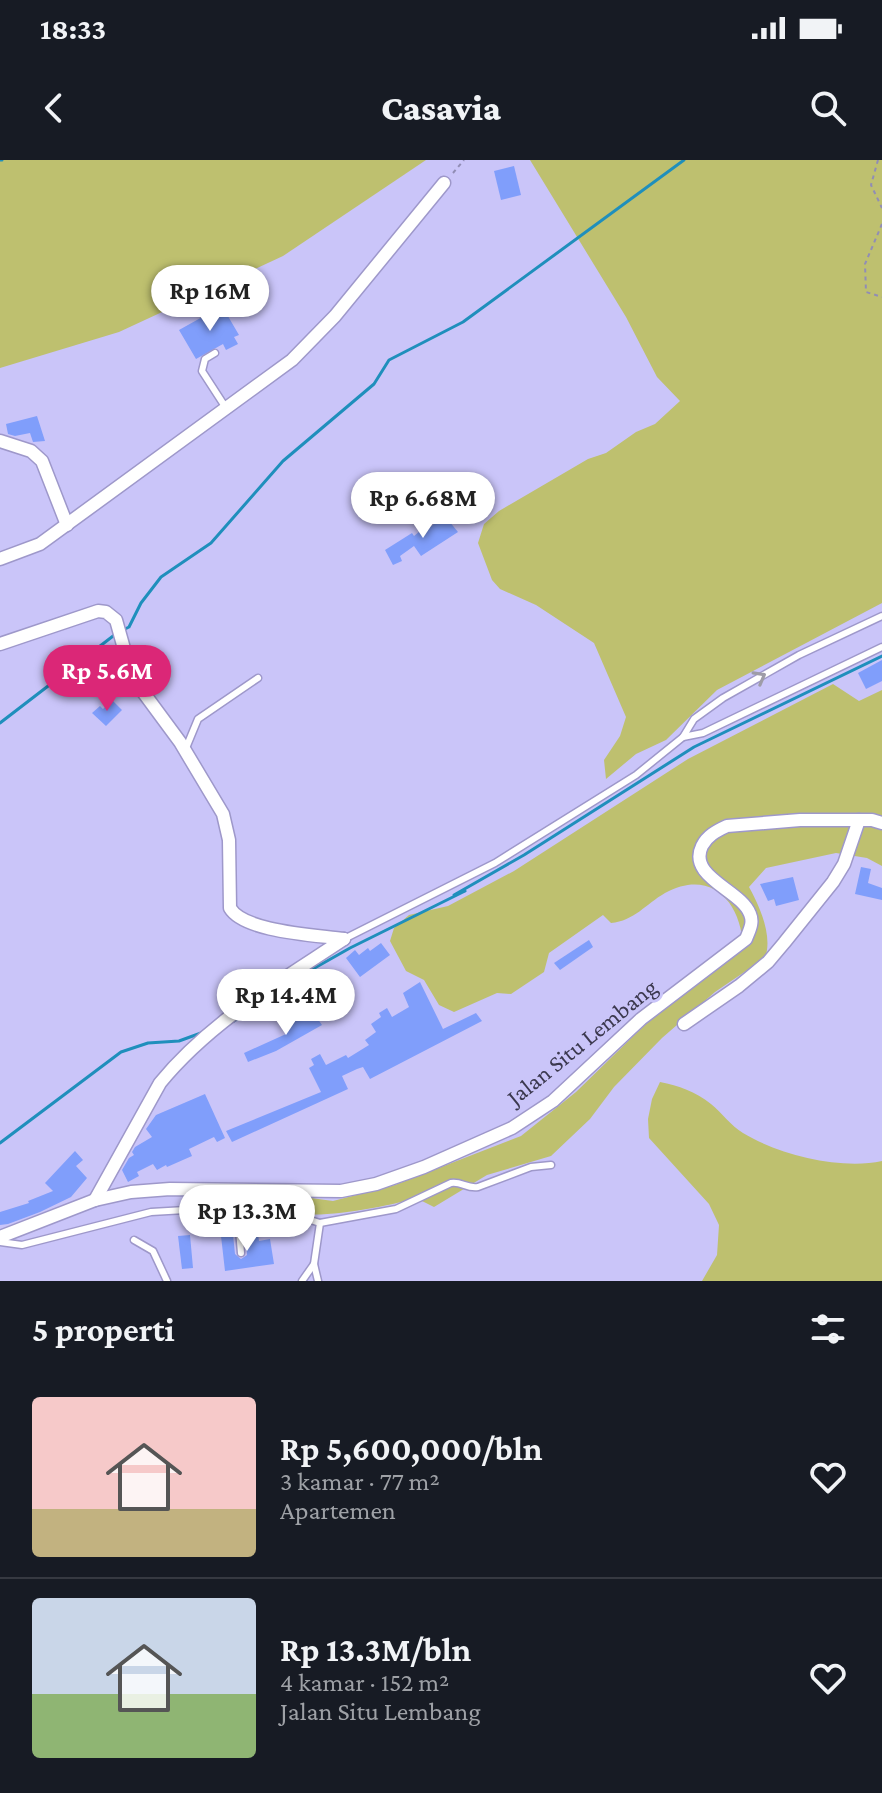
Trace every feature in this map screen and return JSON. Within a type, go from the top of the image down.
[{"type":"street","points":[[0,559],[40,544],[292,360],[335,316],[444,183]]},
{"type":"street","points":[[0,441],[38,456],[67,525]]},
{"type":"street","points":[[0,644],[98,611],[106,612],[120,626],[132,677],[185,751],[223,814],[227,825],[230,908],[234,915],[251,924],[344,939]]},
{"type":"street","name":"Jalan Situ Lembang","points":[[0,1240],[95,1200],[131,1192],[170,1189],[341,1191],[365,1187],[424,1167],[512,1128],[553,1101],[641,1019],[746,939],[752,925],[751,915],[736,895],[702,868],[700,850],[706,840],[727,826],[800,820],[882,823]]},
{"type":"street","points":[[684,1024],[768,962],[833,882],[844,864],[859,820]]},
{"type":"street","points":[[95,1200],[160,1083],[172,1068],[230,1015],[344,939]]},
{"type":"lane","points":[[215,353],[205,359],[202,371],[226,408]]},
{"type":"lane","points":[[344,939],[495,863],[636,775],[683,737],[694,719],[723,698],[799,655],[882,616]]},
{"type":"lane","points":[[683,737],[703,733],[882,647]]},
{"type":"lane","points":[[185,751],[198,719],[258,678]]},
{"type":"lane","points":[[0,1240],[22,1245],[151,1212],[237,1207],[275,1209],[320,1223],[396,1209],[451,1183],[478,1187],[531,1167],[551,1165]]},
{"type":"lane","points":[[237,1207],[241,1253]]},
{"type":"lane","points":[[318,1281],[314,1264],[320,1223]]},
{"type":"lane","points":[[134,1240],[153,1251],[167,1281]]},
{"type":"lane","points":[[302,1281],[314,1264]]},
{"type":"path","points":[[444,183],[464,160]]},
{"type":"path","points":[[878,160],[871,185],[882,208]]},
{"type":"path","points":[[882,224],[865,264],[866,292],[882,297]]},
{"type":"green space","points":[[0,160],[426,160],[283,256],[119,332],[0,368]]},
{"type":"green space","points":[[530,160],[882,160],[882,603],[717,690],[666,740],[636,754],[606,779],[604,760],[620,736],[626,717],[594,643],[536,605],[500,589],[492,580],[478,543],[484,524],[499,511],[655,424],[680,401],[657,377],[626,317]]},
{"type":"green space","points":[[833,684],[859,701],[882,690],[882,866],[867,858],[836,853],[766,868],[749,887],[766,931],[765,958],[715,992],[662,1038],[614,1087],[590,1119],[551,1156],[487,1175],[434,1207],[416,1198],[334,1214],[302,1214],[289,1209],[287,1201],[311,1198],[333,1201],[395,1185],[521,1136],[576,1092],[658,1012],[743,946],[741,930],[730,903],[709,887],[681,886],[619,922],[611,923],[603,915],[549,953],[544,972],[511,994],[497,993],[454,1012],[439,1005],[424,980],[406,971],[390,941],[394,928],[409,915],[448,906],[514,871],[688,759]]},
{"type":"green space","points":[[660,1082],[699,1096],[739,1130],[774,1148],[829,1162],[882,1161],[882,1281],[702,1281],[717,1255],[719,1225],[709,1204],[649,1138],[648,1119]]},
{"type":"building","points":[[514,166],[521,195],[501,200],[494,171]]},
{"type":"building","points":[[222,306],[239,335],[234,337],[238,344],[226,350],[223,344],[196,359],[179,330]]},
{"type":"building","points":[[37,416],[45,441],[33,442],[30,433],[8,434],[6,424]]},
{"type":"building","points":[[444,515],[458,532],[421,556],[414,546],[400,556],[402,561],[393,565],[385,550],[412,533],[414,536],[425,527],[427,530]]},
{"type":"building","points":[[882,660],[882,681],[866,689],[858,673]]},
{"type":"building","points":[[112,700],[122,710],[106,726],[92,713],[100,706],[103,709]]},
{"type":"building","points":[[861,867],[871,869],[868,883],[882,888],[882,900],[855,894]]},
{"type":"building","points":[[793,877],[799,900],[776,906],[774,899],[768,901],[760,884]]},
{"type":"building","points":[[589,940],[593,947],[560,970],[554,963]]},
{"type":"building","points":[[381,943],[390,955],[360,977],[346,958],[355,950],[359,955]]},
{"type":"building","points":[[420,982],[443,1029],[476,1013],[482,1021],[370,1079],[363,1067],[342,1076],[348,1089],[232,1142],[226,1131],[321,1092],[309,1068],[314,1065],[311,1059],[320,1054],[326,1065],[346,1055],[348,1058],[369,1045],[365,1040],[376,1032],[371,1024],[381,1017],[379,1013],[387,1008],[392,1017],[409,1007],[403,993]]},
{"type":"building","points":[[313,1012],[322,1025],[276,1051],[248,1062],[244,1053],[286,1034],[282,1027]]},
{"type":"building","points":[[205,1094],[225,1138],[217,1142],[214,1137],[189,1149],[192,1156],[167,1167],[157,1170],[153,1164],[137,1172],[139,1176],[128,1182],[122,1170],[134,1155],[135,1147],[152,1137],[146,1129],[156,1115]]},
{"type":"building","points":[[75,1151],[83,1160],[76,1166],[87,1178],[71,1197],[40,1212],[0,1225],[0,1212],[53,1191],[45,1183]]},
{"type":"building","points":[[258,1234],[259,1241],[270,1239],[274,1264],[225,1271],[221,1236],[233,1235],[235,1254],[241,1259],[247,1255],[246,1236]]},
{"type":"building","points":[[190,1235],[193,1268],[182,1269],[178,1236]]},
{"type":"waterway","points":[[123,630],[129,627],[141,603],[161,577],[211,543],[283,461],[374,384],[389,360],[463,322],[684,160]]},
{"type":"waterway","points":[[0,723],[117,633]]},
{"type":"waterway","points":[[234,1021],[297,978],[350,948],[465,891],[454,895],[524,855],[694,747],[882,656]]},
{"type":"waterway","points":[[0,1143],[121,1052],[148,1043],[179,1041],[201,1033]]}]
